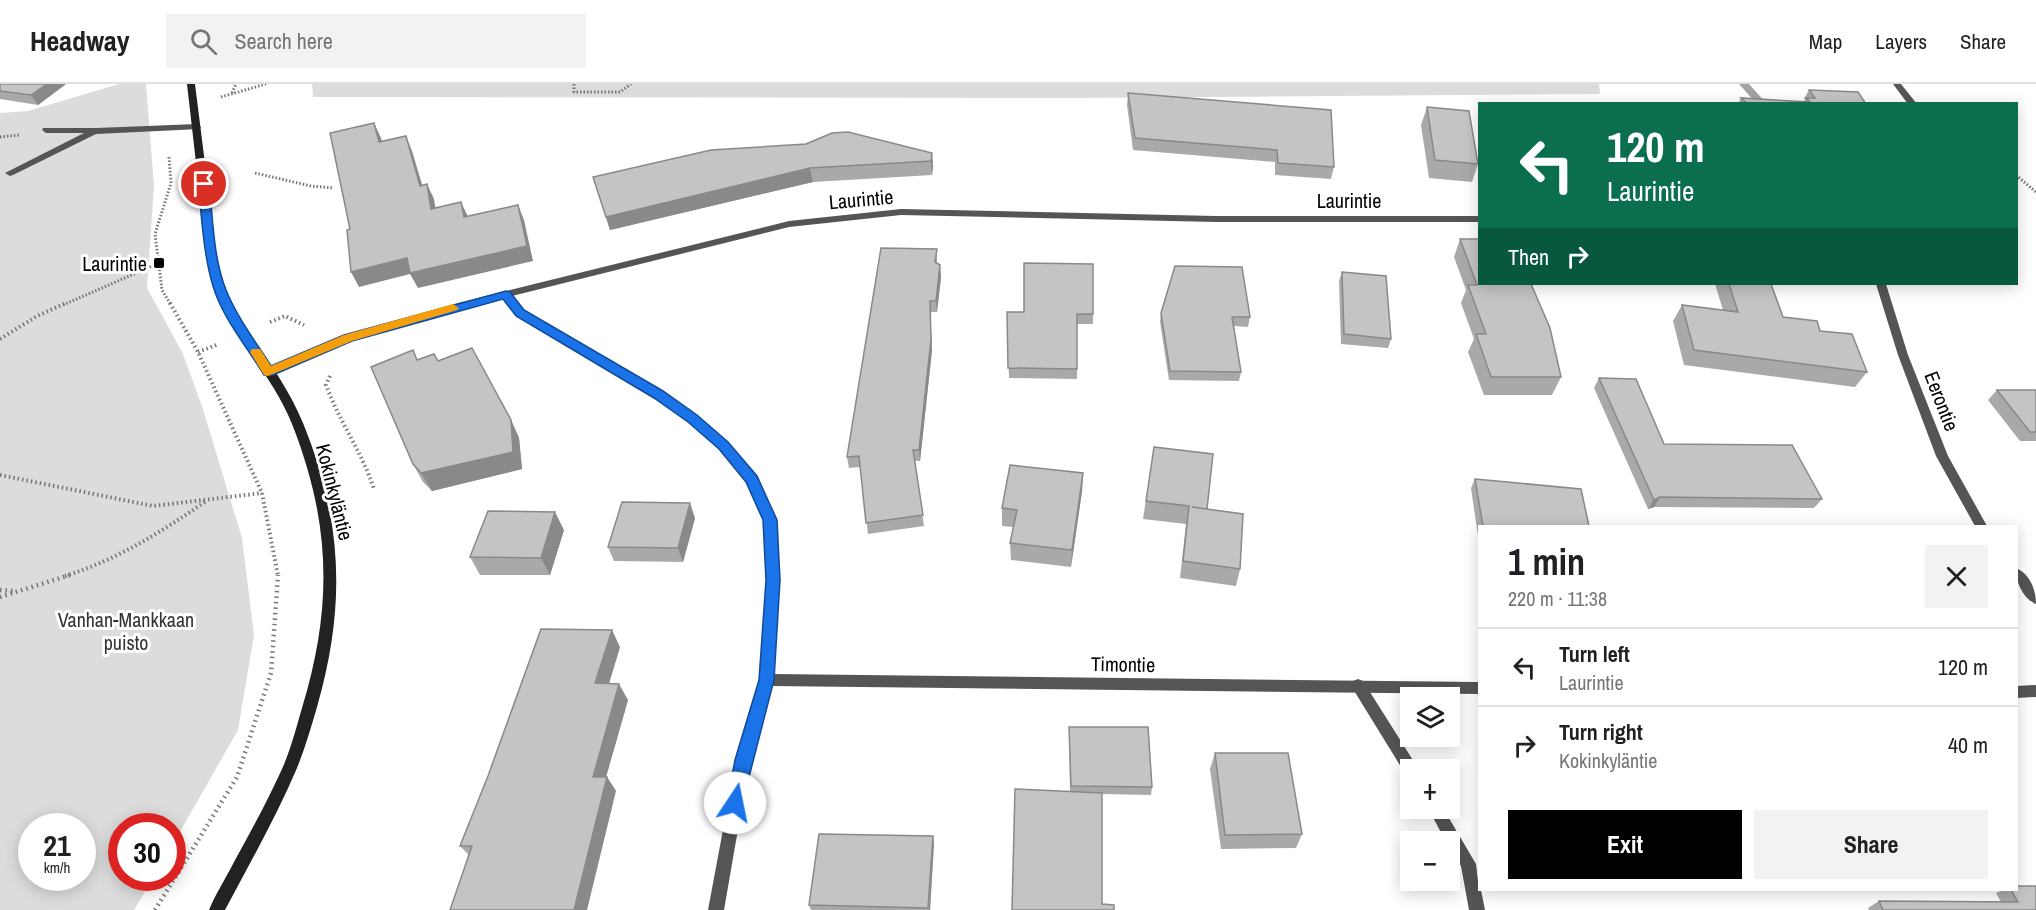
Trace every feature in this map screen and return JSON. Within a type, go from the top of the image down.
[{"type":"main road","name":"Kokinkyläntie","points":[[191,84],[212,259],[219,287],[227,305],[296,421],[316,481],[328,528],[331,558],[331,619],[322,667],[289,770],[217,910]]},
{"type":"street","points":[[1897,84],[1911,102]]},
{"type":"street","points":[[46,130],[96,131],[197,126]]},
{"type":"street","points":[[10,173],[96,131]]},
{"type":"street","name":"Laurintie","points":[[268,372],[348,338],[506,295],[789,224],[901,212],[1216,219],[1478,219]]},
{"type":"street","name":"Eerontie","points":[[1881,285],[1903,355],[1942,456],[1980,525]]},
{"type":"street","points":[[506,295],[520,313],[658,395],[693,419],[723,446],[752,480],[770,520],[773,580],[766,680],[743,760],[716,910]]},
{"type":"street","points":[[2018,576],[2036,599]]},
{"type":"street","name":"Timontie","points":[[766,680],[1478,688]]},
{"type":"street","points":[[1358,686],[1404,759]]},
{"type":"street","points":[[2018,692],[2036,691]]},
{"type":"street","points":[[1441,819],[1468,864],[1477,910]]},
{"type":"path","points":[[232,93],[236,84]]},
{"type":"path","points":[[194,104],[266,84]]},
{"type":"path","points":[[574,84],[573,92],[620,92],[631,84]]},
{"type":"path","points":[[155,910],[237,777],[271,673],[278,571],[262,493],[198,352],[162,290],[155,234],[171,183],[167,128]]},
{"type":"path","points":[[255,173],[311,186],[334,188]]},
{"type":"path","points":[[2018,177],[2036,192]]},
{"type":"path","points":[[0,339],[38,316],[159,263]]},
{"type":"path","points":[[332,373],[326,385],[330,399],[365,464],[374,489]]},
{"type":"path","points":[[0,475],[153,506],[206,502],[262,493]]},
{"type":"path","points":[[0,597],[94,567],[135,548],[206,502]]},
{"type":"path","points":[[0,590],[17,592]]},
{"type":"green space","name":"Vanhan-Mankkaan puisto","points":[[119,84],[146,84],[154,186],[147,288],[182,352],[202,406],[242,538],[254,635],[238,730],[186,821],[186,813],[108,813],[108,891],[145,891],[134,910],[0,910],[0,113],[28,111]]},
{"type":"green space","points":[[312,84],[1599,84],[1600,94],[1073,98],[313,97]]},
{"type":"building","points":[[0,84],[47,84],[31,95],[0,91]]},
{"type":"building","points":[[1809,90],[1858,92],[1865,102],[1810,102],[1806,98],[1815,98]]},
{"type":"building","points":[[1128,93],[1331,110],[1334,167],[1278,163],[1277,150],[1135,138]]},
{"type":"building","points":[[1741,98],[1810,102],[1746,102]]},
{"type":"building","points":[[1427,107],[1469,111],[1478,164],[1435,160]]},
{"type":"building","points":[[374,123],[379,142],[406,136],[420,186],[427,184],[431,209],[461,202],[464,217],[518,205],[527,246],[410,273],[407,258],[351,272],[347,230],[350,229],[330,133]]},
{"type":"building","points":[[848,132],[932,153],[931,161],[810,168],[606,217],[593,177],[711,150],[806,144],[832,133]]},
{"type":"building","points":[[1460,239],[1478,239],[1478,285],[1531,285],[1550,328],[1561,377],[1491,377],[1476,334],[1486,334],[1468,285],[1477,285]]},
{"type":"building","points":[[881,248],[937,249],[935,262],[940,265],[936,301],[930,301],[931,339],[919,450],[913,450],[923,515],[866,523],[859,456],[847,457]]},
{"type":"building","points":[[1024,263],[1093,264],[1093,314],[1077,314],[1077,369],[1008,368],[1007,312],[1024,312]]},
{"type":"building","points":[[1175,266],[1242,267],[1250,317],[1232,317],[1241,372],[1170,371],[1161,313]]},
{"type":"building","points":[[1342,272],[1386,276],[1391,339],[1344,334]]},
{"type":"building","points":[[1729,285],[1771,285],[1783,317],[1817,321],[1820,331],[1852,334],[1867,372],[1694,350],[1682,305],[1738,312]]},
{"type":"building","points":[[472,348],[511,420],[513,452],[421,473],[413,464],[371,367],[413,350],[417,360],[434,354],[438,361]]},
{"type":"building","points":[[1599,378],[1636,379],[1664,444],[1792,445],[1822,499],[1660,497],[1654,500]]},
{"type":"building","points":[[1997,390],[2036,390],[2036,432],[2030,432]]},
{"type":"building","points":[[1154,447],[1213,454],[1207,509],[1192,507],[1243,514],[1240,569],[1183,561],[1189,506],[1146,501]]},
{"type":"building","points":[[1010,465],[1083,473],[1072,550],[1010,543],[1017,510],[1002,508]]},
{"type":"building","points":[[1475,479],[1581,489],[1589,525],[1483,525]]},
{"type":"building","points":[[622,502],[690,503],[678,548],[608,547]]},
{"type":"building","points":[[488,511],[555,512],[541,558],[470,557]]},
{"type":"building","points":[[541,629],[612,630],[595,683],[619,684],[593,777],[607,777],[574,910],[450,910],[472,846],[460,846]]},
{"type":"building","points":[[1069,727],[1148,727],[1152,787],[1071,786]]},
{"type":"building","points":[[1215,753],[1288,753],[1302,834],[1225,835]]},
{"type":"building","points":[[1015,789],[1102,793],[1102,904],[1114,905],[1114,910],[1012,910]]},
{"type":"building","points":[[819,834],[933,836],[928,908],[809,905]]},
{"type":"building","points":[[2018,886],[2036,886],[2036,910],[1883,910],[1879,901],[2018,902],[2012,891],[2018,891]]},
{"type":"waterway","points":[[1744,84],[1761,102]]},
{"type":"slow traffic","points":[[256,352],[268,372],[348,338],[453,308]]},
{"type":"place","name":"Laurintie","points":[[159,263]]},
{"type":"route","points":[[204,184],[212,259],[219,287],[227,305],[268,372],[348,338],[458,306],[506,295],[520,313],[658,395],[693,419],[723,446],[752,480],[770,520],[773,580],[766,680],[743,760],[735,803]]}]
